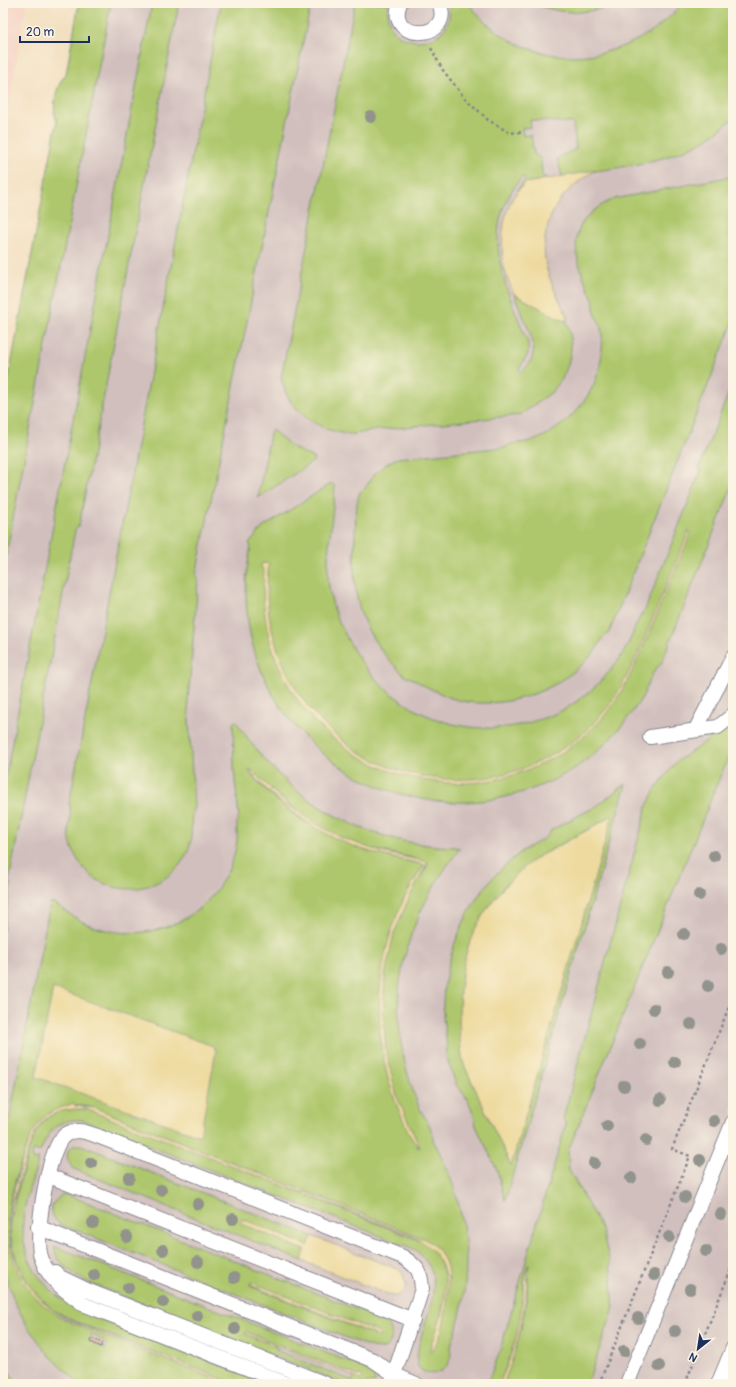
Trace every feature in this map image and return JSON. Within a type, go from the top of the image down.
[{"type":"lane","points":[[400,3],[398,14],[403,26],[416,33],[430,31],[440,20],[441,13],[439,3]]},
{"type":"lane","points":[[696,729],[733,657]]},
{"type":"lane","points":[[650,737],[696,729],[718,727],[733,715]]},
{"type":"lane","points":[[627,1384],[733,1122]]},
{"type":"lane","points":[[287,1384],[83,1304],[55,1283],[40,1257],[38,1227],[41,1202],[48,1176],[57,1146],[64,1135],[73,1131],[85,1132],[100,1137],[403,1257],[415,1265],[421,1275],[422,1289],[393,1380]]},
{"type":"lane","points":[[48,1176],[413,1320]]},
{"type":"lane","points":[[38,1227],[373,1360],[393,1380],[416,1384]]},
{"type":"lane","points":[[40,1257],[60,1277],[89,1291],[326,1384]]},
{"type":"lane","points":[[718,1384],[733,1348]]},
{"type":"path","points":[[423,33],[442,69],[464,97],[500,129],[510,133],[522,132]]},
{"type":"path","points":[[599,1384],[690,1156],[672,1149],[733,997]]},
{"type":"path","points":[[685,1384],[733,1264]]},
{"type":"shaded area","points":[[3,3],[27,3],[3,134]]},
{"type":"shaded area","points":[[79,3],[733,3],[733,1384],[3,1384],[3,407],[57,121],[53,113],[60,81],[66,74]]},
{"type":"green space","points":[[79,3],[111,3],[3,571],[3,407],[57,121],[54,110],[57,90],[66,74]]},
{"type":"green space","points":[[152,3],[179,3],[79,526],[75,530],[9,881],[11,886],[3,931],[3,790]]},
{"type":"green space","points":[[221,3],[311,3],[196,575],[198,580],[188,701],[194,807],[192,812],[190,843],[185,857],[175,870],[163,879],[149,886],[118,888],[104,883],[91,875],[78,860],[70,838],[69,830],[71,811],[69,804]]},
{"type":"green space","points":[[355,3],[389,3],[388,20],[395,32],[405,39],[418,41],[432,38],[442,31],[449,19],[448,3],[468,3],[491,27],[517,43],[545,53],[575,56],[604,52],[633,42],[659,26],[683,3],[733,3],[733,118],[715,133],[695,145],[675,154],[653,160],[562,176],[557,158],[576,149],[573,123],[530,120],[531,127],[522,128],[523,136],[531,135],[534,154],[541,159],[542,175],[548,179],[526,183],[517,190],[525,179],[523,176],[509,196],[501,217],[498,238],[504,280],[528,343],[528,354],[519,369],[521,372],[529,364],[532,359],[533,348],[530,332],[514,294],[564,320],[566,319],[570,333],[571,349],[568,365],[562,379],[552,392],[520,415],[377,430],[349,435],[326,429],[306,418],[291,402],[286,393],[281,378]]},
{"type":"green space","points":[[532,3],[617,3],[595,10],[575,12],[554,10]]},
{"type":"green space","points":[[733,176],[733,322],[609,633],[602,639],[596,650],[589,658],[566,677],[552,686],[519,699],[484,703],[467,702],[451,698],[409,677],[407,678],[378,646],[368,630],[357,598],[354,560],[356,508],[360,492],[379,470],[398,458],[507,447],[511,444],[538,439],[563,424],[583,403],[591,391],[600,364],[602,347],[601,328],[595,312],[594,302],[581,271],[577,257],[576,243],[578,231],[585,219],[597,209],[614,199]]},
{"type":"green space","points":[[733,382],[733,484],[661,664],[654,671],[641,699],[622,725],[601,748],[577,767],[549,782],[489,800],[430,800],[375,785],[326,756],[287,716],[260,666],[247,609],[251,546],[249,544],[262,528],[332,483],[335,486],[328,559],[329,588],[338,620],[357,656],[375,678],[395,697],[419,711],[444,722],[471,727],[499,728],[528,723],[547,717],[575,703],[602,680],[617,662],[645,610],[701,471],[699,468]]},
{"type":"green space","points":[[271,429],[292,447],[313,458],[314,461],[258,498]]},
{"type":"green space","points":[[236,721],[252,744],[287,782],[307,798],[329,812],[352,824],[377,834],[403,841],[460,848],[426,900],[414,927],[405,955],[400,984],[399,1013],[401,1043],[408,1075],[419,1107],[430,1127],[433,1140],[455,1190],[465,1242],[466,1269],[464,1295],[450,1348],[451,1355],[446,1367],[435,1373],[422,1371],[417,1365],[418,1350],[431,1304],[433,1289],[432,1275],[426,1262],[414,1249],[82,1120],[61,1123],[51,1131],[41,1151],[33,1151],[32,1155],[34,1160],[39,1159],[25,1206],[23,1237],[31,1263],[38,1275],[56,1295],[80,1310],[268,1384],[235,1384],[81,1324],[53,1310],[31,1289],[17,1263],[10,1234],[13,1206],[32,1140],[36,1131],[47,1118],[61,1110],[94,1110],[421,1241],[433,1252],[441,1264],[445,1277],[444,1299],[449,1278],[432,1244],[425,1239],[95,1108],[69,1106],[57,1109],[46,1116],[32,1135],[15,1181],[11,1196],[8,1220],[12,1249],[20,1274],[36,1297],[66,1320],[228,1384],[80,1384],[50,1356],[29,1329],[15,1303],[3,1269],[3,1153],[50,903],[54,903],[85,923],[105,930],[124,933],[144,932],[164,928],[182,920],[198,909],[212,895],[224,878],[231,865],[236,846],[237,822],[239,817],[234,770],[233,723]],"holes":[[[249,770],[252,770],[302,815],[331,833],[362,846],[428,863],[426,869],[416,883],[397,925],[386,967],[383,989],[384,1033],[391,1077],[399,1104],[420,1147],[418,1148],[404,1121],[393,1092],[385,1063],[381,1034],[380,1004],[382,974],[388,944],[406,895],[425,865],[381,855],[340,840],[321,831],[284,806],[252,776]],[[439,1322],[433,1350],[430,1348]],[[92,1335],[104,1341],[103,1343],[107,1345],[105,1349],[89,1341]]]},
{"type":"green space","points":[[733,723],[733,745],[568,1151],[569,1170],[602,1230],[610,1263],[614,1308],[587,1384],[503,1384],[522,1326],[527,1294],[528,1265],[520,1319],[506,1368],[499,1384],[487,1384],[499,1354],[566,1124],[563,1119],[647,806],[655,790],[676,762]]},
{"type":"green space","points":[[626,784],[505,1201],[497,1170],[476,1126],[474,1114],[466,1097],[456,1084],[446,1056],[447,1047],[443,1019],[443,1001],[446,975],[453,949],[463,924],[485,887],[512,859],[542,840],[551,830],[595,807]],"holes":[[[612,816],[511,1165],[464,1065],[461,1053],[468,947],[480,921],[504,886],[536,858]]]},
{"type":"green space","points":[[75,1145],[81,1145],[312,1236],[308,1246],[242,1220],[240,1223],[305,1250],[302,1261],[74,1169],[69,1163],[67,1156],[68,1150]]},
{"type":"green space","points":[[62,1195],[68,1195],[379,1318],[391,1329],[392,1337],[390,1343],[385,1348],[381,1349],[365,1345],[60,1224],[51,1213],[52,1206]],"holes":[[[251,1283],[372,1330],[377,1336],[250,1286]]]},
{"type":"green space","points":[[57,1247],[362,1367],[374,1376],[375,1383],[346,1384],[87,1282],[63,1264],[54,1248]],"holes":[[[246,1332],[358,1376],[361,1375],[360,1379],[354,1377],[353,1381],[275,1350],[277,1347],[245,1334]]]},
{"type":"green space","points":[[3,1364],[19,1384],[8,1384],[3,1378]]},
{"type":"sand","points":[[596,170],[575,184],[561,198],[550,218],[547,228],[544,251],[545,262],[552,285],[568,318],[564,321],[514,294],[507,277],[502,250],[504,225],[511,201],[526,183]]},
{"type":"sand","points":[[689,531],[691,533],[639,656],[625,686],[616,700],[596,726],[583,737],[530,769],[474,782],[419,779],[368,761],[323,729],[289,686],[268,633],[264,571],[261,566],[262,563],[269,564],[267,588],[268,611],[280,656],[302,698],[333,732],[369,758],[410,774],[453,780],[498,776],[541,761],[581,735],[606,709],[625,680],[633,664]]},
{"type":"sand","points":[[250,769],[288,805],[313,822],[342,838],[381,852],[428,862],[409,898],[394,933],[385,974],[383,1015],[386,1051],[397,1097],[420,1148],[414,1142],[409,1133],[390,1085],[383,1053],[380,1020],[380,986],[385,953],[394,922],[408,892],[425,865],[371,852],[337,839],[320,830],[305,821],[276,798],[250,772]]},
{"type":"sand","points":[[613,815],[511,1166],[464,1065],[461,1052],[459,1022],[460,990],[468,947],[479,922],[495,898],[525,866],[536,858]]},
{"type":"sand","points":[[53,988],[213,1046],[216,1051],[200,1136],[36,1077]]},
{"type":"sand","points":[[74,1103],[75,1106],[95,1108],[429,1241],[442,1256],[448,1272],[448,1297],[446,1311],[440,1336],[435,1346],[430,1352],[444,1302],[446,1289],[445,1276],[441,1264],[435,1254],[424,1244],[410,1235],[86,1109],[72,1109],[61,1111],[52,1115],[39,1126],[34,1135],[15,1195],[10,1223],[11,1243],[23,1275],[44,1303],[67,1319],[235,1384],[228,1384],[83,1328],[59,1316],[42,1304],[29,1290],[20,1275],[13,1258],[10,1240],[9,1222],[11,1202],[16,1183],[24,1154],[32,1135],[43,1118],[57,1109]]},
{"type":"sand","points":[[242,1219],[308,1246],[312,1236],[398,1269],[403,1274],[406,1287],[399,1296],[392,1296],[302,1261],[305,1250],[240,1223]]},
{"type":"sand","points":[[529,1263],[524,1309],[518,1340],[503,1384],[499,1384],[509,1360],[516,1335],[520,1318],[525,1277]]},
{"type":"sand","points":[[251,1282],[372,1330],[379,1333],[380,1337],[250,1285]]},
{"type":"sand","points":[[246,1332],[358,1376],[361,1375],[363,1378],[360,1380],[245,1334]]},
{"type":"building","points":[[92,1338],[103,1343],[101,1347],[91,1342]]}]
